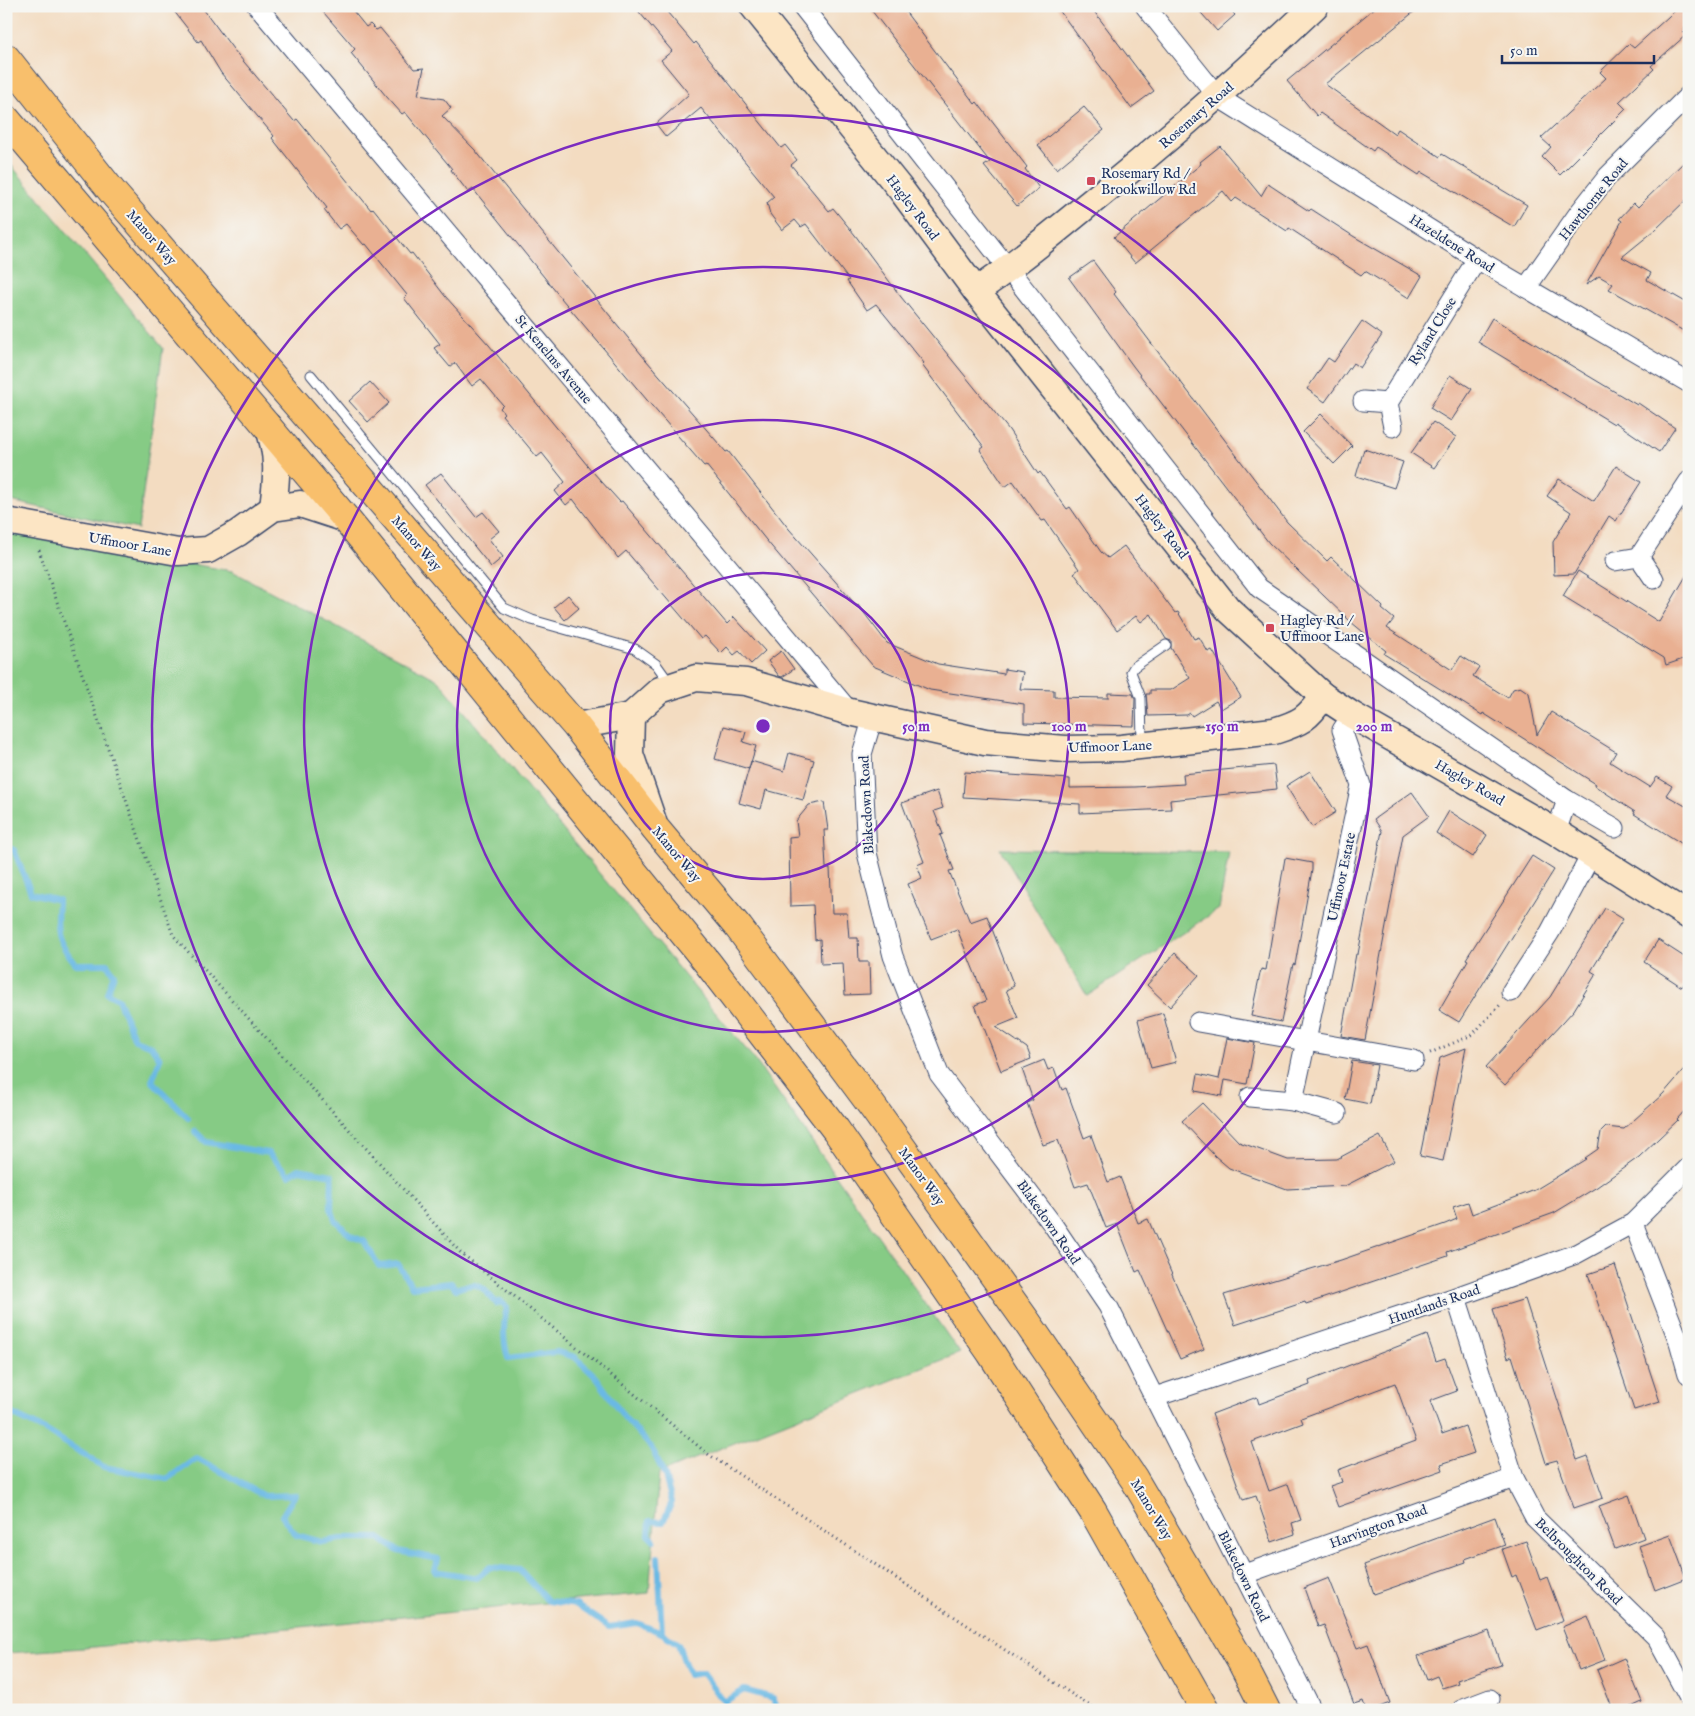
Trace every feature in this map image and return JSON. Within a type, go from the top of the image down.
[{"type":"highway","name":"Manor Way","points":[[6,58],[114,194],[576,726],[655,828],[751,944],[872,1106],[1027,1322],[1134,1478],[1242,1663],[1266,1710]]},
{"type":"highway","points":[[6,119],[346,519],[707,962],[836,1130],[991,1353],[1093,1511],[1205,1710]]},
{"type":"street","name":"St Kenelms Avenue","points":[[257,6],[862,714]]},
{"type":"street","name":"Hagley Road","points":[[753,6],[902,191],[976,292],[1228,609],[1323,696],[1352,715],[1556,832],[1689,916]]},
{"type":"street","points":[[802,6],[1259,588],[1568,800],[1615,828]]},
{"type":"street","name":"Hazeldene Road","points":[[1145,6],[1218,96],[1477,259],[1689,383]]},
{"type":"street","name":"Rosemary Road","points":[[976,292],[1009,269],[1218,96],[1315,6]]},
{"type":"street","name":"Hawthorne Road","points":[[1526,288],[1578,214],[1608,176],[1689,95]]},
{"type":"street","name":"Ryland Close","points":[[1388,403],[1477,259]]},
{"type":"street","points":[[1363,402],[1388,403],[1393,427]]},
{"type":"street","points":[[268,426],[276,447],[277,476],[274,508]]},
{"type":"street","points":[[1615,561],[1639,557],[1689,481]]},
{"type":"street","name":"Uffmoor Lane","points":[[6,521],[35,528],[178,552],[208,550],[238,533],[274,508],[300,504],[346,519]]},
{"type":"street","points":[[1639,557],[1654,579]]},
{"type":"street","name":"Uffmoor Lane","points":[[631,716],[660,690],[696,678],[746,682],[862,714],[985,742],[1065,748],[1142,746],[1274,731],[1298,724],[1314,709],[1323,696]]},
{"type":"street","name":"Blakedown Road","points":[[862,714],[866,853],[893,956],[919,1027],[939,1074],[1054,1225],[1108,1306],[1242,1575],[1312,1710]]},
{"type":"street","name":"Uffmoor Estate","points":[[1293,1101],[1304,1042],[1361,785],[1342,730],[1352,715]]},
{"type":"street","points":[[576,726],[631,716],[630,754],[655,828]]},
{"type":"street","points":[[1556,832],[1568,800]]},
{"type":"street","points":[[1511,992],[1550,932],[1591,855]]},
{"type":"street","points":[[1198,1022],[1414,1060]]},
{"type":"street","points":[[1250,1097],[1293,1101],[1337,1113]]},
{"type":"street","name":"Huntlands Road","points":[[1155,1398],[1456,1297],[1576,1254],[1633,1224],[1689,1168]]},
{"type":"street","points":[[1633,1224],[1684,1340],[1688,1374]]},
{"type":"street","name":"Belbroughton Road","points":[[1456,1297],[1514,1478],[1535,1518],[1656,1637],[1689,1698]]},
{"type":"street","name":"Harvington Road","points":[[1242,1575],[1514,1478]]},
{"type":"street","points":[[1465,1709],[1490,1698]]},
{"type":"lane","points":[[311,375],[504,608],[532,620],[635,649],[656,664],[671,685]]},
{"type":"lane","points":[[1142,746],[1141,698],[1131,672],[1134,667],[1166,645]]},
{"type":"path","points":[[35,528],[38,548],[173,935],[460,1252],[708,1454],[1096,1710]]},
{"type":"path","points":[[1414,1060],[1472,1035],[1511,992]]},
{"type":"green space","points":[[6,159],[163,348],[138,529],[6,500]]},
{"type":"green space","points":[[6,532],[232,571],[438,680],[755,1060],[960,1353],[659,1473],[649,1593],[84,1648],[6,1653]]},
{"type":"green space","points":[[1000,849],[1229,852],[1219,909],[1087,996]]},
{"type":"building","points":[[170,6],[201,6],[233,49],[294,121],[297,119],[371,210],[373,208],[410,254],[412,253],[445,296],[489,345],[592,471],[620,502],[622,501],[727,624],[734,617],[765,651],[751,664],[739,651],[734,655],[727,647],[721,653],[705,636],[701,639],[626,551],[618,558],[573,499],[566,505],[555,491],[565,482],[542,453],[537,457],[502,415],[504,413],[500,408],[503,405],[481,379],[472,386],[455,363],[450,367],[434,348],[440,344],[404,298],[407,295],[366,244],[364,245],[346,224],[339,229],[324,210],[327,208],[272,138],[274,136],[221,73],[201,40],[198,42]]},
{"type":"building","points":[[318,6],[349,6],[366,27],[370,24],[376,30],[380,28],[414,69],[424,68],[418,95],[444,99],[451,108],[442,116],[475,150],[646,360],[726,452],[728,451],[789,529],[858,605],[887,643],[938,664],[1004,674],[1004,669],[1023,672],[1020,689],[1054,690],[1054,697],[1108,698],[1108,693],[1133,694],[1135,699],[1134,726],[1024,723],[1024,704],[930,690],[873,666],[766,540],[706,465],[704,466],[561,298],[473,189],[468,192],[452,169],[405,112],[402,114],[386,96],[351,53],[355,49]]},
{"type":"building","points":[[634,6],[662,6],[694,44],[696,42],[781,148],[785,145],[797,160],[791,165],[829,211],[833,208],[855,235],[901,297],[1009,430],[1038,474],[1040,472],[1067,509],[1070,507],[1101,552],[1108,558],[1124,546],[1175,613],[1178,612],[1194,639],[1199,637],[1208,652],[1212,650],[1241,697],[1221,709],[1216,701],[1192,716],[1190,713],[1187,715],[1148,716],[1146,694],[1150,694],[1150,690],[1171,690],[1190,678],[1171,648],[1171,641],[1166,639],[1151,614],[1141,622],[1136,616],[1117,630],[1074,573],[1079,569],[1045,520],[1042,521],[1013,481],[1005,487],[980,450],[984,447],[922,365],[924,363],[876,304],[867,310],[847,281],[849,280],[806,224],[801,227],[795,220],[782,230],[770,214],[767,203],[774,197],[701,108],[666,137],[656,124],[689,94],[661,60],[672,51]]},
{"type":"building","points":[[868,6],[901,6],[975,104],[977,102],[1027,167],[1025,169],[1039,188],[1017,206],[984,166],[990,162]]},
{"type":"building","points":[[1056,6],[1090,6],[1154,91],[1131,108]]},
{"type":"building","points":[[1195,6],[1227,6],[1235,15],[1217,31]]},
{"type":"building","points":[[1377,6],[1421,6],[1325,84],[1395,134],[1398,129],[1440,157],[1442,154],[1527,205],[1514,227],[1421,172],[1419,175],[1376,147],[1373,151],[1320,113],[1317,116],[1287,81]]},
{"type":"building","points":[[1680,6],[1689,6],[1689,25],[1682,31],[1686,35],[1651,66],[1654,69],[1619,102],[1626,109],[1560,175],[1542,157],[1551,147],[1541,138],[1606,78],[1600,72],[1629,44],[1634,48]]},
{"type":"building","points":[[1084,107],[1104,130],[1057,169],[1038,145]]},
{"type":"building","points":[[1220,146],[1261,196],[1268,184],[1309,211],[1311,209],[1422,276],[1409,298],[1365,271],[1361,275],[1289,228],[1287,231],[1236,198],[1232,202],[1223,191],[1135,263],[1114,237]]},
{"type":"building","points":[[1689,157],[1689,197],[1654,231],[1622,257],[1651,273],[1647,280],[1689,304],[1689,334],[1609,289],[1613,284],[1599,276],[1586,285],[1622,221],[1619,219],[1634,203],[1638,207]]},
{"type":"building","points":[[1093,261],[1116,292],[1114,294],[1287,522],[1327,561],[1331,557],[1383,607],[1382,609],[1394,619],[1387,628],[1452,670],[1461,656],[1479,667],[1473,676],[1508,698],[1513,689],[1520,687],[1529,693],[1537,735],[1551,712],[1616,752],[1610,762],[1650,787],[1657,777],[1672,786],[1666,795],[1689,808],[1689,848],[1634,814],[1635,812],[1595,786],[1596,784],[1384,654],[1386,651],[1351,622],[1269,543],[1133,366],[1069,278]]},
{"type":"building","points":[[1492,318],[1637,405],[1638,403],[1675,428],[1659,452],[1615,422],[1614,424],[1478,342]]},
{"type":"building","points":[[1362,321],[1382,335],[1360,368],[1353,363],[1325,402],[1307,389],[1328,358],[1334,362]]},
{"type":"building","points":[[1450,375],[1472,389],[1451,421],[1430,408]]},
{"type":"building","points":[[370,382],[389,403],[368,422],[349,401]]},
{"type":"building","points":[[1321,414],[1352,446],[1334,464],[1303,432]]},
{"type":"building","points":[[1433,422],[1456,437],[1434,468],[1411,453]]},
{"type":"building","points":[[1364,449],[1403,462],[1394,488],[1356,476]]},
{"type":"building","points":[[1616,466],[1641,482],[1616,521],[1609,516],[1574,574],[1554,575],[1553,542],[1571,512],[1547,496],[1559,479],[1594,501]]},
{"type":"building","points":[[441,473],[476,517],[483,512],[499,531],[489,539],[503,557],[491,567],[425,485]]},
{"type":"building","points":[[1578,571],[1659,622],[1689,571],[1689,657],[1666,665],[1664,658],[1563,596]]},
{"type":"building","points":[[568,595],[579,608],[565,620],[554,607]]},
{"type":"building","points":[[781,651],[794,669],[782,677],[779,676],[768,661]]},
{"type":"building","points":[[724,726],[746,732],[743,742],[756,746],[749,769],[715,759]]},
{"type":"building","points":[[789,753],[814,760],[803,800],[766,790],[761,809],[739,803],[751,761],[784,771]]},
{"type":"building","points":[[1274,765],[1277,789],[1170,800],[1171,809],[1080,813],[1080,804],[963,797],[965,772],[1070,779],[1070,788],[1135,787],[1184,784],[1183,774]]},
{"type":"building","points":[[1310,771],[1336,812],[1312,827],[1286,786]]},
{"type":"building","points":[[937,791],[943,808],[934,811],[943,834],[940,835],[954,870],[949,871],[970,922],[987,916],[1014,986],[1006,990],[1018,1018],[996,1027],[1027,1048],[1031,1059],[1001,1071],[975,1005],[986,1001],[957,929],[931,939],[908,884],[922,878],[917,865],[924,862],[902,803]]},
{"type":"building","points":[[1412,792],[1429,816],[1403,835],[1365,1040],[1341,1036],[1382,831],[1374,819]]},
{"type":"building","points":[[824,802],[828,830],[824,830],[826,868],[830,868],[832,913],[847,913],[849,938],[858,938],[859,962],[869,962],[870,994],[845,995],[843,963],[821,964],[820,939],[815,940],[813,905],[790,906],[789,837],[798,836],[796,821],[809,805]]},
{"type":"building","points":[[1449,811],[1487,835],[1473,857],[1436,833]]},
{"type":"building","points":[[1532,856],[1554,870],[1459,1022],[1439,1010],[1468,960],[1466,959]]},
{"type":"building","points":[[1285,858],[1312,863],[1312,870],[1295,965],[1293,964],[1281,1022],[1251,1016],[1261,969],[1266,970]]},
{"type":"building","points":[[1605,908],[1623,919],[1591,971],[1596,974],[1574,1010],[1505,1085],[1486,1067],[1550,997]]},
{"type":"building","points":[[1658,940],[1689,960],[1689,977],[1682,987],[1644,962]]},
{"type":"building","points":[[1175,953],[1199,975],[1170,1007],[1147,985]]},
{"type":"building","points":[[1163,1013],[1176,1062],[1151,1068],[1138,1020]]},
{"type":"building","points":[[1227,1038],[1255,1043],[1247,1084],[1225,1080],[1222,1096],[1195,1091],[1198,1074],[1219,1079]]},
{"type":"building","points":[[1466,1048],[1443,1161],[1420,1156],[1440,1058]]},
{"type":"building","points":[[1044,1060],[1048,1070],[1054,1068],[1062,1090],[1066,1088],[1084,1138],[1091,1135],[1108,1182],[1120,1177],[1138,1223],[1148,1219],[1204,1349],[1180,1359],[1140,1270],[1136,1272],[1117,1224],[1106,1228],[1088,1183],[1075,1187],[1058,1140],[1043,1145],[1027,1103],[1033,1100],[1022,1069]]},
{"type":"building","points":[[1352,1061],[1377,1065],[1370,1104],[1345,1099]]},
{"type":"building","points":[[1689,1064],[1689,1106],[1678,1120],[1639,1157],[1597,1187],[1554,1213],[1447,1252],[1448,1256],[1306,1304],[1305,1302],[1235,1325],[1224,1295],[1341,1260],[1445,1224],[1457,1219],[1453,1207],[1468,1202],[1472,1214],[1535,1190],[1586,1159],[1598,1149],[1601,1132],[1606,1127],[1624,1129],[1663,1094]]},
{"type":"building","points":[[1202,1103],[1239,1142],[1288,1160],[1337,1159],[1380,1136],[1394,1161],[1345,1186],[1287,1189],[1229,1168],[1215,1156],[1182,1121]]},
{"type":"building","points":[[1615,1265],[1660,1402],[1634,1410],[1588,1274]]},
{"type":"building","points":[[1525,1299],[1577,1460],[1588,1456],[1603,1498],[1574,1508],[1557,1460],[1546,1463],[1512,1356],[1508,1358],[1493,1309]]},
{"type":"building","points":[[1427,1335],[1436,1361],[1445,1358],[1457,1391],[1430,1401],[1442,1434],[1465,1426],[1474,1453],[1441,1464],[1443,1470],[1338,1507],[1330,1486],[1342,1482],[1338,1470],[1416,1441],[1395,1383],[1301,1418],[1303,1423],[1252,1442],[1269,1491],[1288,1484],[1301,1520],[1292,1523],[1295,1534],[1272,1542],[1256,1496],[1243,1500],[1212,1414],[1257,1397],[1259,1404],[1310,1385],[1309,1381]]},
{"type":"building","points":[[1629,1495],[1644,1538],[1615,1549],[1599,1506]]},
{"type":"building","points":[[1495,1517],[1505,1545],[1465,1559],[1466,1562],[1374,1594],[1364,1565]]},
{"type":"building","points":[[1670,1535],[1686,1578],[1655,1590],[1639,1546]]},
{"type":"building","points":[[1526,1541],[1540,1580],[1547,1577],[1563,1620],[1537,1630],[1516,1575],[1512,1577],[1502,1549]]},
{"type":"building","points":[[1329,1578],[1357,1648],[1368,1644],[1390,1703],[1371,1710],[1366,1710],[1363,1701],[1354,1704],[1324,1625],[1318,1627],[1304,1588]]},
{"type":"building","points":[[1588,1616],[1605,1660],[1579,1670],[1562,1627]]},
{"type":"building","points":[[1489,1631],[1501,1665],[1457,1680],[1458,1683],[1442,1688],[1437,1676],[1427,1680],[1418,1656]]},
{"type":"building","points":[[1624,1658],[1642,1702],[1625,1710],[1613,1710],[1597,1670]]},
{"type":"waterway","points":[[6,847],[14,850],[31,893],[58,900],[58,935],[64,948],[76,964],[107,964],[114,974],[107,993],[118,999],[135,1040],[151,1046],[160,1059],[152,1081],[188,1118]]},
{"type":"waterway","points":[[195,1131],[206,1142],[268,1153],[289,1175],[299,1169],[332,1175],[331,1208],[335,1220],[351,1236],[364,1241],[379,1266],[398,1264],[412,1287],[451,1283],[456,1289],[470,1285],[479,1286],[497,1304],[500,1301],[507,1307],[504,1332],[508,1358],[557,1352],[575,1357],[596,1377],[624,1417],[651,1447],[665,1476],[672,1502],[663,1522],[650,1521],[649,1535],[654,1540]]},
{"type":"waterway","points":[[6,1411],[47,1431],[104,1467],[167,1479],[197,1458],[264,1496],[295,1495],[282,1516],[296,1535],[322,1542],[348,1538],[379,1538],[398,1551],[438,1559],[435,1571],[477,1578],[490,1567],[520,1570],[548,1601],[576,1605],[609,1627],[637,1623],[662,1633],[678,1644],[689,1675],[703,1673],[724,1702],[744,1690],[773,1698],[778,1710]]},
{"type":"waterway","points":[[658,1557],[662,1633]]},
{"type":"place","name":"Rosemary Rd / Brookwillow Rd","points":[[1091,181]]},
{"type":"place","name":"Hagley Rd / Uffmoor Lane","points":[[1270,628]]}]
